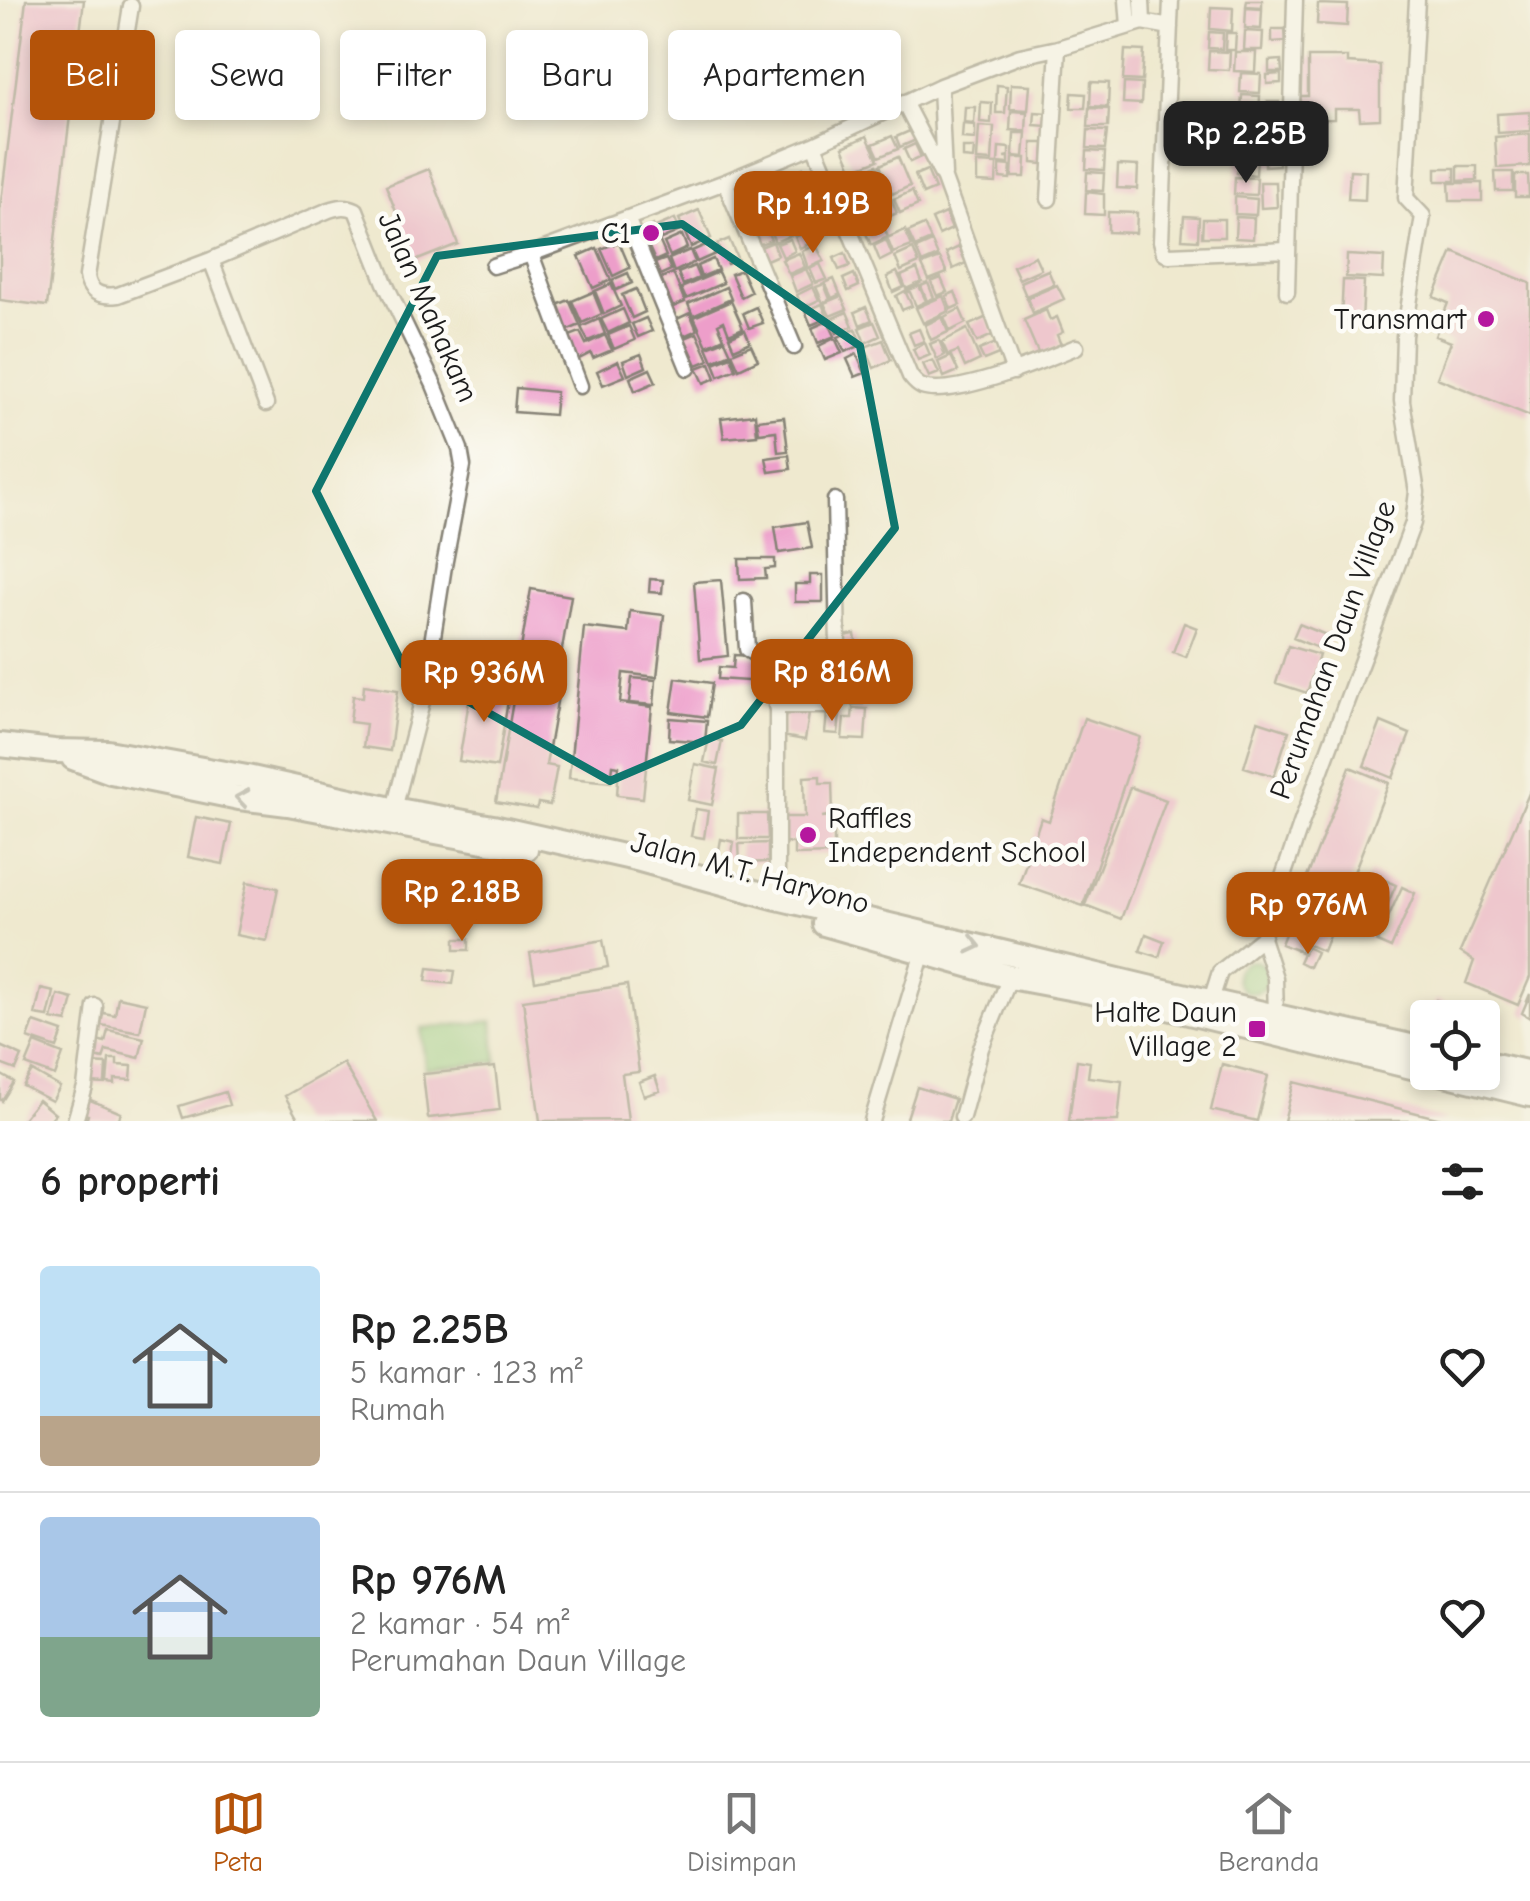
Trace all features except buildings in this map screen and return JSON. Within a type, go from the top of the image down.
[{"type":"main road","name":"Jalan M.T. Haryono","points":[[0,744],[108,752],[246,777],[666,879],[1010,977],[1209,1009]]},
{"type":"main road","name":"Jalan M.T. Haryono","points":[[377,811],[493,827],[636,859],[1274,1025],[1410,1065]]},
{"type":"main road","name":"Jalan M.T. Haryono","points":[[1274,1025],[1410,1047]]},
{"type":"main road","points":[[1500,1066],[1530,1073]]},
{"type":"main road","points":[[1500,1088],[1530,1095]]},
{"type":"street","points":[[1128,0],[1136,24]]},
{"type":"street","points":[[1136,24],[1142,0]]},
{"type":"street","points":[[1171,0],[1161,241],[1164,252],[1168,255],[1287,250]]},
{"type":"street","points":[[1286,292],[1295,0]]},
{"type":"street","name":"Perumahan Daun Village","points":[[1262,938],[1412,523],[1417,492],[1402,401],[1404,336],[1423,216],[1406,198],[1417,0]]},
{"type":"street","name":"Jalan Mahakam","points":[[132,6],[86,276],[88,284],[94,292],[118,295],[328,210],[350,207],[356,210],[460,450],[463,466],[424,694],[377,811]]},
{"type":"street","points":[[492,266],[725,182],[940,86],[1020,56],[1136,24],[1170,27]]},
{"type":"street","points":[[1049,199],[1058,48]]},
{"type":"street","points":[[940,86],[944,179]]},
{"type":"street","points":[[904,102],[944,179],[1014,372]]},
{"type":"street","points":[[814,145],[910,376],[924,388],[960,386],[1014,372],[1076,348]]},
{"type":"street","points":[[725,182],[794,347]]},
{"type":"street","points":[[628,218],[688,368]]},
{"type":"street","points":[[531,254],[580,386]]},
{"type":"street","points":[[211,260],[266,404]]},
{"type":"street","points":[[776,706],[827,706],[839,696],[835,500]]},
{"type":"street","points":[[744,601],[747,648],[773,658],[777,665],[777,898]]},
{"type":"street","points":[[1209,1009],[1220,972],[1262,938],[1276,978],[1274,1025]]},
{"type":"street","points":[[872,1121],[923,952]]},
{"type":"street","points":[[962,1118],[981,1048],[1010,977]]},
{"type":"street","points":[[75,1121],[85,1087],[95,1006]]},
{"type":"highlighted area","points":[[682,224],[860,346],[895,528],[741,725],[610,781],[403,665],[316,491],[437,256]]},
{"type":"green space","points":[[1252,961],[1263,966],[1268,977],[1263,988],[1252,993],[1241,988],[1236,977],[1241,966]]},
{"type":"green space","points":[[493,1021],[497,1062],[425,1069],[421,1028]]},
{"type":"place","name":"C1","points":[[651,233]]},
{"type":"place","name":"Transmart","points":[[1486,319]]},
{"type":"place","name":"Raffles Independent School","points":[[808,835]]},
{"type":"place","name":"Halte Daun Village 2","points":[[1257,1029]]}]
